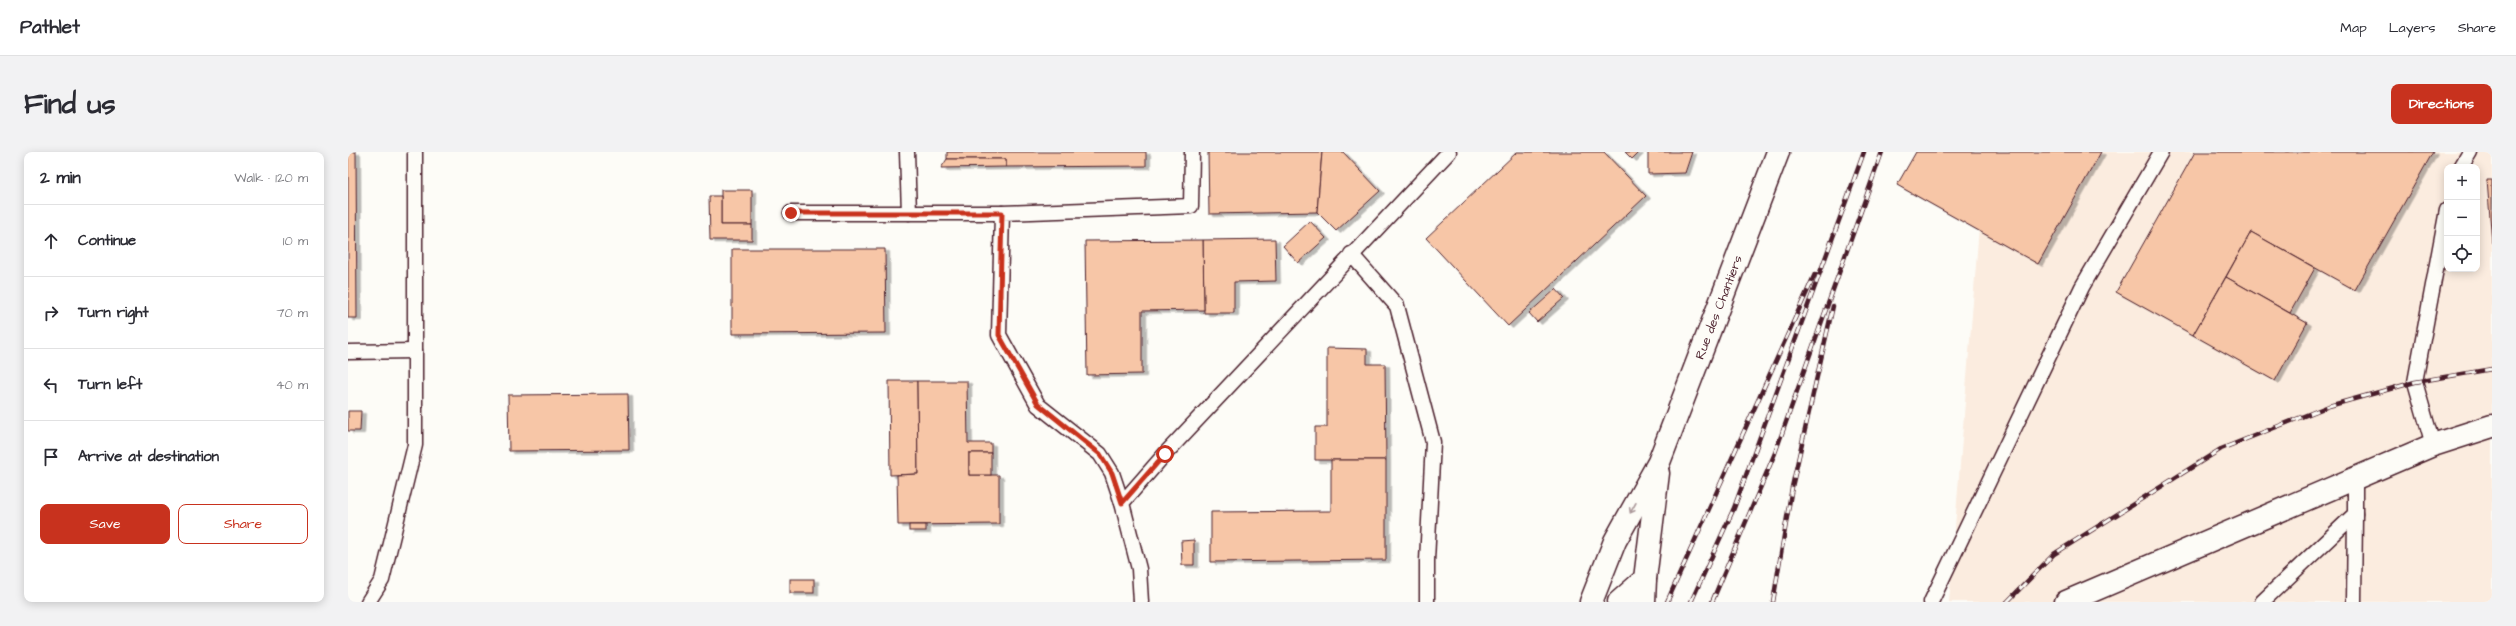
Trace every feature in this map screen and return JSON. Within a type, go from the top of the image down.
[{"type":"street","name":"Rue des Chantiers","points":[[1591,602],[1615,541],[1659,462],[1778,152]]},
{"type":"street","points":[[2066,602],[2433,445],[2492,426]]},
{"type":"street","name":"Rue des Chantiers","points":[[1644,602],[1645,579],[1659,462]]},
{"type":"street","points":[[1619,602],[1645,579]]},
{"type":"lane","points":[[368,602],[382,580],[415,445],[415,152]]},
{"type":"lane","points":[[907,152],[910,213]]},
{"type":"lane","points":[[791,213],[1002,213],[1191,206],[1192,152]]},
{"type":"lane","points":[[1122,503],[1165,454],[1351,254],[1398,208],[1449,152]]},
{"type":"lane","points":[[1931,602],[2082,287],[2162,152]]},
{"type":"lane","points":[[2463,164],[2470,152]]},
{"type":"lane","points":[[1002,213],[999,335],[1038,404],[1100,454],[1112,473],[1122,503],[1139,569],[1141,602]]},
{"type":"lane","points":[[2433,445],[2415,382],[2444,226]]},
{"type":"lane","points":[[1351,254],[1397,306],[1433,442],[1427,560],[1427,602]]},
{"type":"lane","points":[[348,352],[415,351]]},
{"type":"lane","points":[[2354,479],[2356,514],[2354,602]]},
{"type":"lane","points":[[2262,602],[2356,514]]},
{"type":"shaded area","points":[[1985,152],[2492,152],[2492,602],[1949,602]]},
{"type":"building","points":[[348,152],[356,152],[357,318],[348,318]]},
{"type":"building","points":[[947,152],[1146,152],[1146,166],[1006,167],[1006,159],[947,159]]},
{"type":"building","points":[[1208,152],[1322,152],[1317,212],[1209,214]]},
{"type":"building","points":[[1322,152],[1343,152],[1380,191],[1336,231],[1317,212]]},
{"type":"building","points":[[1517,152],[1604,152],[1646,196],[1508,326],[1426,238]]},
{"type":"building","points":[[1625,152],[1639,152],[1632,159]]},
{"type":"building","points":[[1648,152],[1692,152],[1685,173],[1648,174]]},
{"type":"building","points":[[1916,152],[2101,152],[2038,264],[1897,185]]},
{"type":"building","points":[[2195,152],[2433,152],[2355,290],[2251,232],[2193,335],[2116,292]]},
{"type":"building","points":[[947,159],[1006,159],[1006,167],[941,168]]},
{"type":"building","points":[[2487,180],[2492,180],[2492,243]]},
{"type":"building","points":[[721,190],[752,190],[752,225],[721,225]]},
{"type":"building","points":[[709,196],[721,196],[721,225],[752,225],[752,240],[710,240]]},
{"type":"building","points":[[1310,221],[1326,238],[1298,263],[1283,246]]},
{"type":"building","points":[[2251,232],[2315,268],[2290,313],[2226,277]]},
{"type":"building","points":[[1275,239],[1276,281],[1234,282],[1234,313],[1204,313],[1203,240]]},
{"type":"building","points":[[1203,240],[1204,310],[1142,311],[1142,374],[1087,375],[1085,241]]},
{"type":"building","points":[[732,249],[885,249],[886,333],[732,334]]},
{"type":"building","points":[[2226,277],[2307,323],[2275,381],[2193,335]]},
{"type":"building","points":[[1556,289],[1564,298],[1537,322],[1529,313]]},
{"type":"building","points":[[1327,348],[1367,349],[1367,364],[1385,364],[1386,460],[1315,460],[1315,427],[1327,427]]},
{"type":"building","points":[[889,381],[917,381],[918,474],[890,475]]},
{"type":"building","points":[[917,381],[967,381],[968,443],[991,443],[991,453],[969,453],[969,475],[999,475],[999,524],[898,525],[897,475],[918,474]]},
{"type":"building","points":[[628,394],[629,450],[509,451],[508,395]]},
{"type":"building","points":[[348,411],[361,411],[360,431],[348,431]]},
{"type":"building","points":[[969,453],[991,453],[991,475],[969,475]]},
{"type":"building","points":[[1331,460],[1386,460],[1386,560],[1211,562],[1211,512],[1331,511]]},
{"type":"building","points":[[909,525],[926,525],[926,531],[909,531]]},
{"type":"building","points":[[1194,540],[1194,565],[1182,565],[1181,541]]},
{"type":"building","points":[[790,579],[814,579],[814,593],[790,593]]},
{"type":"railway","points":[[1691,602],[1734,508],[1864,152]]},
{"type":"railway","points":[[1712,602],[1775,453],[1882,152]]},
{"type":"railway","points":[[1667,602],[1815,274]]},
{"type":"railway","points":[[1773,602],[1792,487],[1833,306]]},
{"type":"railway","points":[[2007,602],[2054,554],[2221,449],[2329,406],[2415,382],[2492,369]]},
{"type":"route","points":[[791,213],[1002,213],[999,335],[1038,404],[1100,454],[1112,473],[1122,503],[1165,454]]}]
